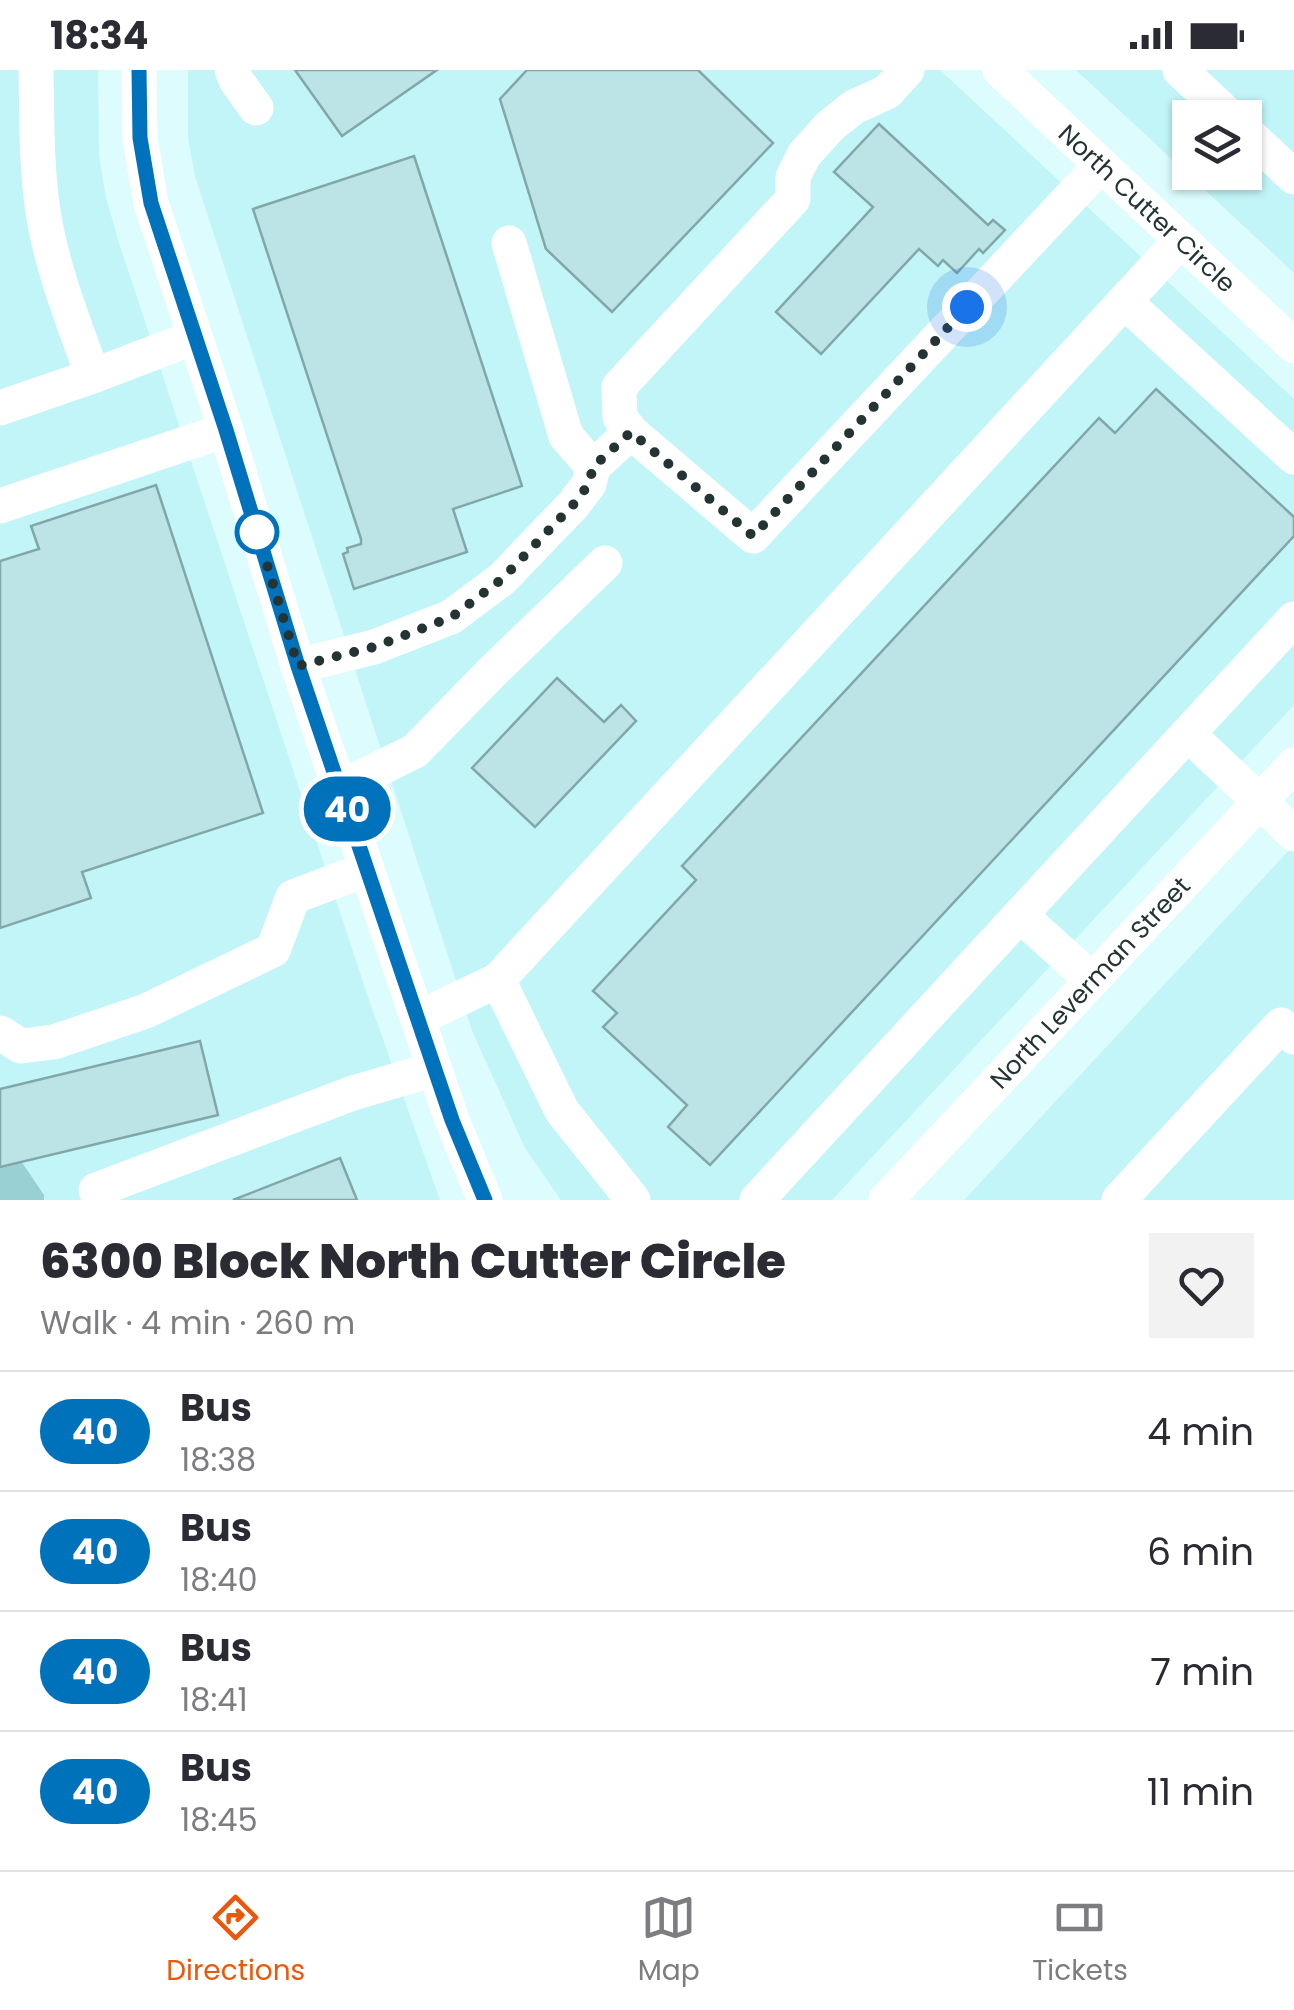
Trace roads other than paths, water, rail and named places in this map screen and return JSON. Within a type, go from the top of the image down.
[{"type":"street","points":[[36,70],[43,212],[67,307],[93,376]]},
{"type":"street","points":[[139,70],[140,138],[151,203],[298,666],[452,1120],[485,1200]]},
{"type":"street","points":[[232,70],[256,108]]},
{"type":"street","points":[[907,70],[888,92],[854,107],[830,126],[804,155],[794,177],[793,199],[620,387],[620,417],[631,432],[753,536],[1100,164]]},
{"type":"street","name":"North Cutter Circle","points":[[1000,70],[1291,337]]},
{"type":"street","points":[[1180,70],[1211,100]]},
{"type":"street","points":[[1262,147],[1294,177]]},
{"type":"street","points":[[418,1018],[498,980],[1181,240]]},
{"type":"street","points":[[509,243],[566,436],[593,467]]},
{"type":"street","points":[[1125,302],[1294,457]]},
{"type":"street","points":[[0,408],[196,337]]},
{"type":"street","points":[[0,506],[226,430]]},
{"type":"street","points":[[298,666],[374,647],[452,617],[502,579],[589,484],[593,467],[631,432]]},
{"type":"street","points":[[340,788],[415,752],[604,562]]},
{"type":"street","points":[[756,1200],[1294,619]]},
{"type":"street","points":[[1188,734],[1294,834]]},
{"type":"street","name":"North Leverman Street","points":[[886,1200],[1294,764]]},
{"type":"street","points":[[0,1033],[21,1046],[54,1042],[146,1012],[274,950],[293,897],[367,870]]},
{"type":"street","points":[[1020,914],[1092,980]]},
{"type":"street","points":[[498,980],[562,1111],[633,1200]]},
{"type":"street","points":[[1119,1200],[1281,1026],[1294,1037]]},
{"type":"street","points":[[100,1200],[96,1190],[353,1093],[436,1068]]}]
